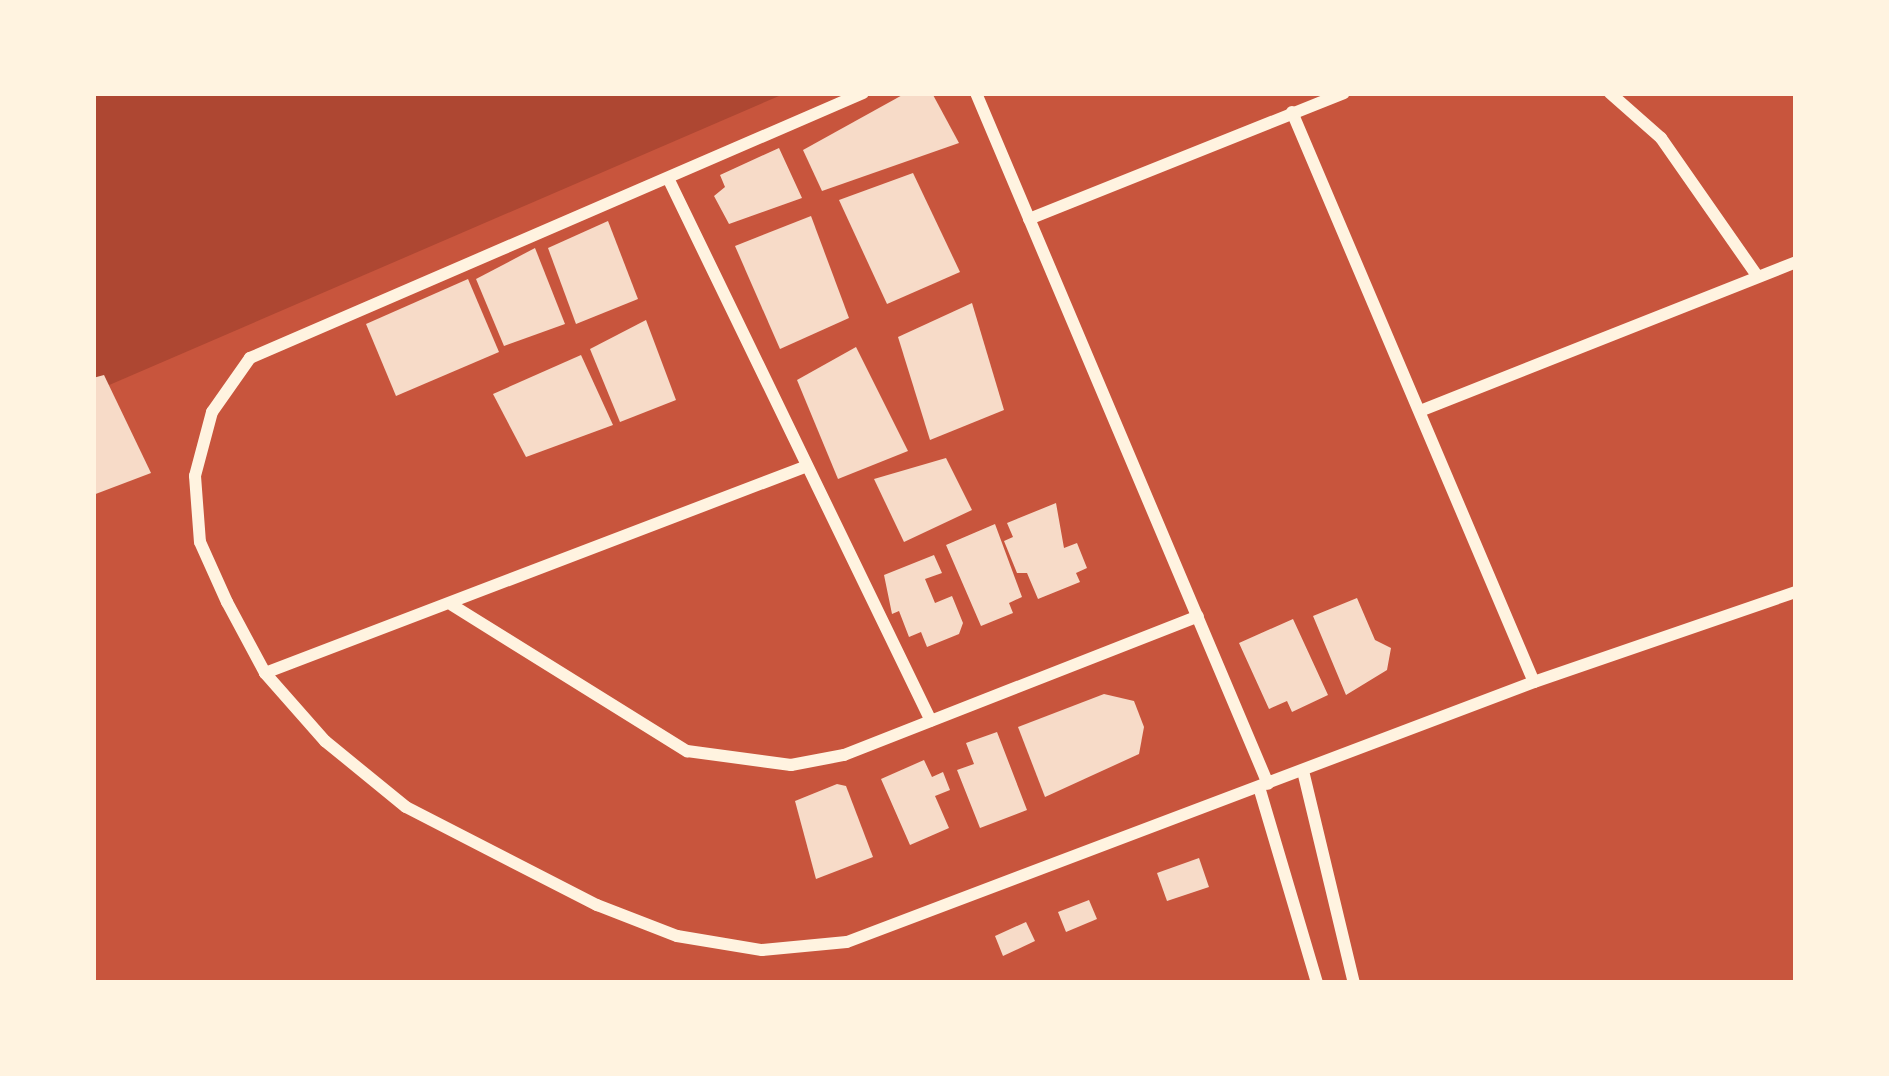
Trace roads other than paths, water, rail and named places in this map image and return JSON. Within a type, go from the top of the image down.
[{"type":"street","points":[[862,93],[250,358],[212,412],[195,476],[200,542],[265,673],[325,741],[406,807],[473,845],[677,936],[762,950],[848,942],[931,916],[1534,682],[1796,592]]},
{"type":"street","points":[[976,93],[1198,616],[1264,785],[1317,983]]},
{"type":"street","points":[[1029,219],[1343,93]]},
{"type":"street","points":[[1610,93],[1661,137],[1758,277]]},
{"type":"street","points":[[1292,112],[1534,682]]},
{"type":"street","points":[[668,178],[931,721]]},
{"type":"street","points":[[1420,411],[1796,262]]},
{"type":"street","points":[[265,673],[807,466]]},
{"type":"street","points":[[452,605],[639,727],[738,763],[844,754],[1198,616]]},
{"type":"street","points":[[1303,771],[1354,983]]}]
